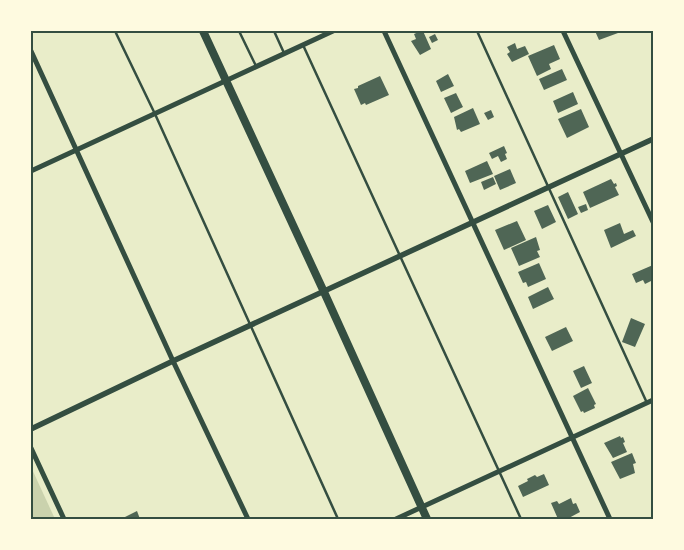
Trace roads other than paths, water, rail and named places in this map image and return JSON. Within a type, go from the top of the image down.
[{"type":"main road","points":[[203,31],[427,519]]},
{"type":"street","points":[[31,171],[333,31]]},
{"type":"street","points":[[384,31],[610,519]]},
{"type":"street","points":[[563,31],[653,222]]},
{"type":"street","points":[[31,51],[78,149],[173,361],[248,519]]},
{"type":"street","points":[[31,429],[173,361],[653,139]]},
{"type":"street","points":[[396,519],[653,400]]},
{"type":"street","points":[[31,448],[64,519]]},
{"type":"lane","points":[[114,31],[155,114],[249,326],[338,519]]},
{"type":"lane","points":[[239,31],[256,67]]},
{"type":"lane","points":[[274,31],[285,54]]},
{"type":"lane","points":[[477,31],[647,403]]},
{"type":"lane","points":[[303,45],[521,519]]}]
